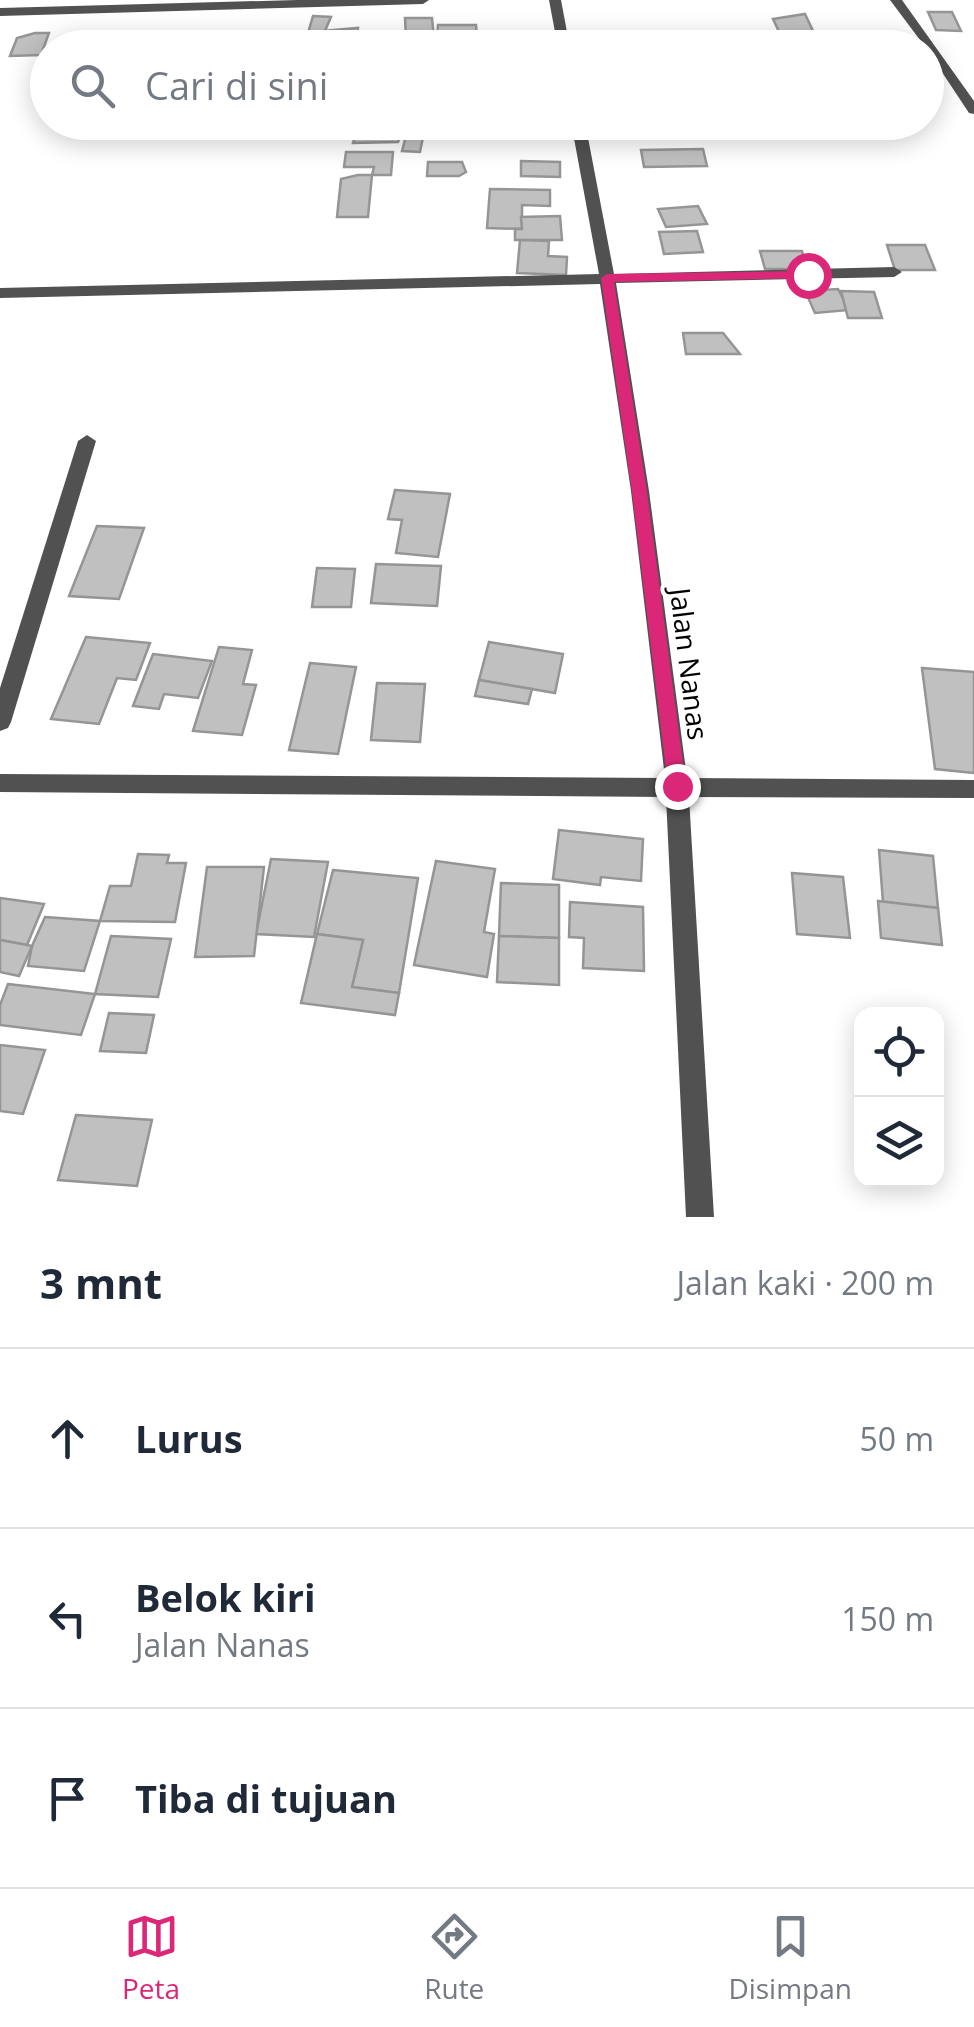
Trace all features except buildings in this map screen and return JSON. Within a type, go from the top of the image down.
[{"type":"street","points":[[0,12],[424,0]]},
{"type":"street","points":[[555,0],[561,30]]},
{"type":"street","points":[[896,0],[917,30]]},
{"type":"street","points":[[944,68],[974,110]]},
{"type":"street","name":"Jalan Nanas","points":[[581,140],[640,492],[677,786],[700,1217]]},
{"type":"street","points":[[0,292],[894,272]]},
{"type":"street","points":[[0,722],[87,440]]},
{"type":"street","points":[[0,783],[974,789]]},
{"type":"route","points":[[677,786],[640,492],[607,278],[808,275]]}]
